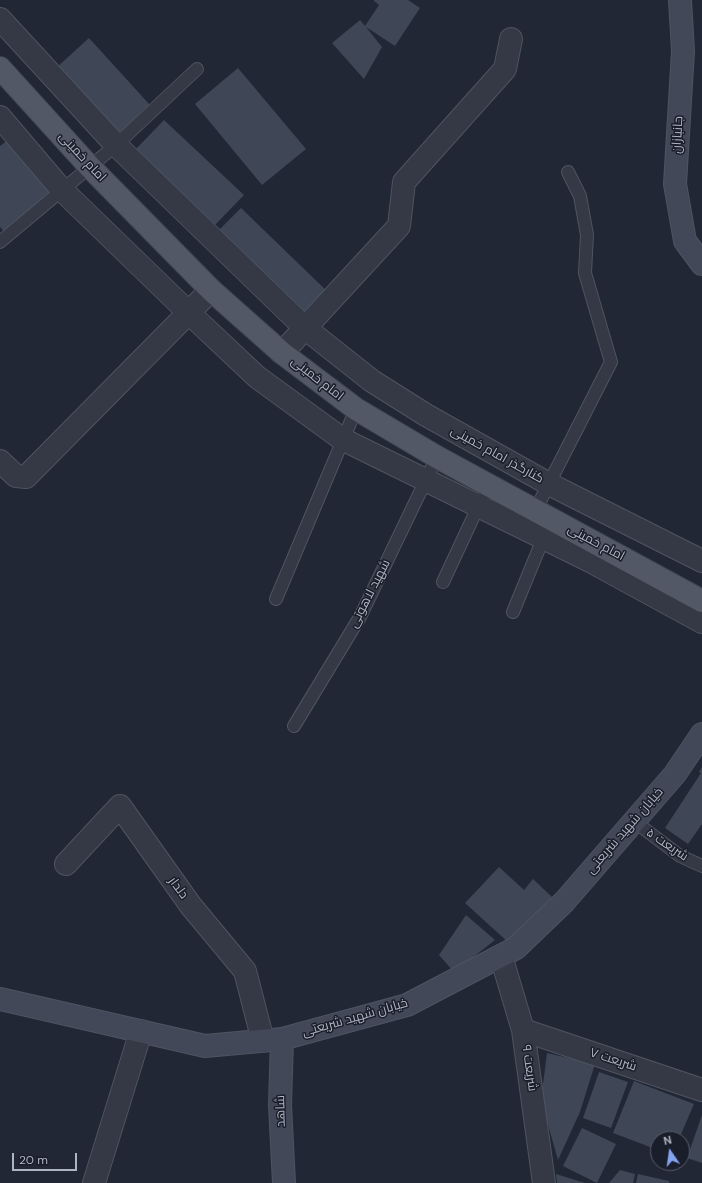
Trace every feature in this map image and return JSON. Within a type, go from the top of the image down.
[{"type":"main road","name":"امام خمینی","points":[[0,68],[89,166],[211,290],[282,353],[356,409],[437,457],[490,486],[544,523],[702,600]]},
{"type":"street","name":"جانبازان","points":[[680,0],[683,52],[675,184],[685,241],[702,264]]},
{"type":"street","name":"کنارگذر امام خمینی","points":[[0,19],[116,144],[305,328],[372,382],[426,415],[549,484],[702,561]]},
{"type":"street","points":[[282,353],[399,226],[404,182],[505,69],[511,39]]},
{"type":"street","points":[[0,117],[62,190],[189,313],[257,377],[342,439],[478,507],[544,523],[592,562],[702,622]]},
{"type":"street","points":[[0,461],[16,476],[26,477],[211,290]]},
{"type":"street","name":"خیابان شهید شریعتی","points":[[0,999],[205,1046],[273,1040],[407,1005],[516,948],[564,902],[675,774],[702,734]]},
{"type":"street","name":"دلدار","points":[[66,864],[120,806],[191,906],[245,971],[273,1040]]},
{"type":"street","name":"شریعت ۹","points":[[501,956],[523,1030],[544,1183]]},
{"type":"street","name":"شریعت ۷","points":[[523,1030],[702,1090]]},
{"type":"street","points":[[94,1183],[141,1031]]},
{"type":"street","name":"شاهد","points":[[273,1040],[280,1105],[284,1183]]},
{"type":"lane","points":[[0,242],[116,144],[197,69]]},
{"type":"lane","points":[[513,612],[544,523],[549,484],[611,362],[585,273],[587,234],[580,196],[568,172]]},
{"type":"lane","points":[[276,599],[342,439],[356,409]]},
{"type":"lane","name":"شهید لاهوتی","points":[[294,726],[360,617],[437,457]]},
{"type":"lane","points":[[443,582],[478,507],[490,486]]},
{"type":"lane","name":"شریعت ۵","points":[[634,821],[680,856],[702,866]]},
{"type":"building","points":[[374,0],[408,0],[420,8],[395,46],[366,27],[382,47],[364,79],[332,43],[360,20],[365,26],[379,5]]},
{"type":"building","points":[[89,38],[150,105],[116,136],[56,68]]},
{"type":"building","points":[[238,68],[306,149],[262,185],[195,104]]},
{"type":"building","points":[[164,120],[244,195],[215,225],[135,150]]},
{"type":"building","points":[[9,139],[52,192],[4,232],[0,227],[0,146]]},
{"type":"building","points":[[241,208],[331,295],[306,321],[215,234]]},
{"type":"building","points":[[702,767],[702,824],[688,844],[665,828],[701,773],[699,772]]},
{"type":"building","points":[[499,867],[524,890],[533,879],[552,897],[509,943],[465,903]]},
{"type":"building","points":[[466,915],[495,940],[454,972],[439,955]]},
{"type":"building","points":[[547,1053],[595,1064],[580,1112],[558,1160],[541,1100]]},
{"type":"building","points":[[599,1072],[628,1082],[611,1128],[583,1118]]},
{"type":"building","points":[[634,1081],[694,1104],[682,1131],[650,1131],[650,1147],[613,1133]]},
{"type":"building","points":[[702,1115],[702,1163],[690,1159],[690,1149]]},
{"type":"building","points":[[582,1128],[616,1144],[597,1183],[563,1166]]},
{"type":"building","points":[[620,1170],[635,1174],[633,1183],[609,1183]]},
{"type":"building","points":[[556,1174],[585,1183],[557,1183]]},
{"type":"building","points":[[638,1174],[669,1181],[669,1183],[636,1183]]}]
